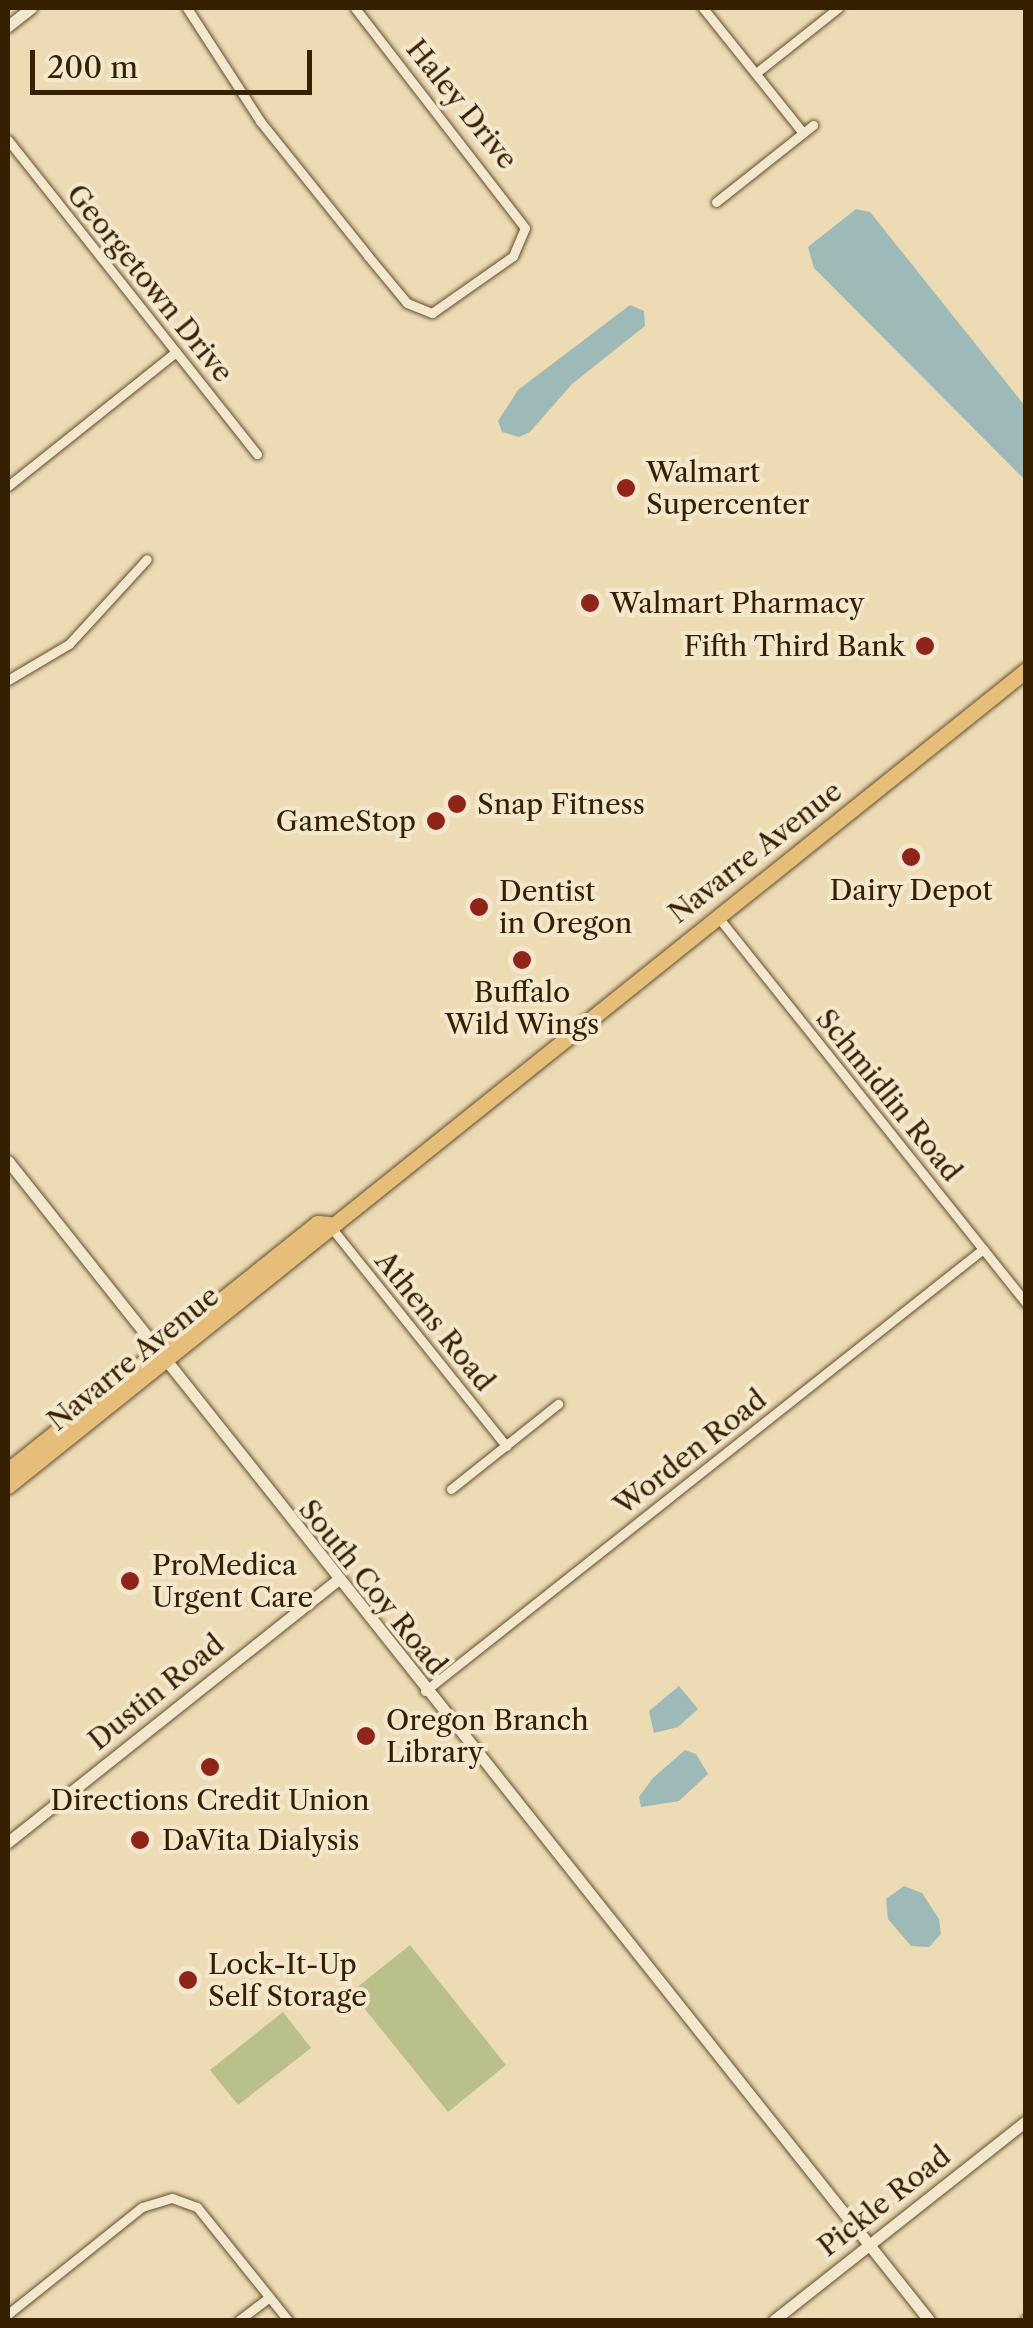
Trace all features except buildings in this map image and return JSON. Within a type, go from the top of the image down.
[{"type":"highway","name":"Navarre Avenue","points":[[8,1470],[284,1270],[326,1236],[329,1224],[1026,670]]},
{"type":"highway","name":"Navarre Avenue","points":[[8,1486],[305,1232],[317,1223],[329,1224]]},
{"type":"highway","points":[[284,1270],[308,1242],[305,1232]]},
{"type":"street","points":[[8,26],[31,8]]},
{"type":"street","name":"Haley Drive","points":[[188,8],[264,126],[398,294],[422,313],[456,302],[513,256],[525,234],[512,204],[356,8]]},
{"type":"street","points":[[703,8],[803,133]]},
{"type":"street","points":[[756,74],[838,8]]},
{"type":"street","points":[[716,202],[813,125]]},
{"type":"street","name":"Georgetown Drive","points":[[8,140],[257,454]]},
{"type":"street","points":[[8,486],[176,352]]},
{"type":"street","points":[[8,680],[69,644],[147,559]]},
{"type":"street","name":"Schmidlin Road","points":[[716,915],[1026,1302]]},
{"type":"street","name":"South Coy Road","points":[[8,1162],[425,1692],[930,2320]]},
{"type":"street","name":"Athens Road","points":[[329,1224],[506,1446]]},
{"type":"street","name":"Worden Road","points":[[425,1692],[983,1249]]},
{"type":"street","points":[[451,1489],[558,1404]]},
{"type":"street","name":"Dustin Road","points":[[8,1842],[336,1580]]},
{"type":"street","name":"Pickle Road","points":[[774,2320],[1026,2121]]},
{"type":"street","points":[[8,2314],[142,2206],[172,2198],[197,2207],[288,2320]]},
{"type":"street","points":[[239,2320],[269,2296]]},
{"type":"green space","points":[[410,1945],[506,2065],[448,2112],[351,1992]]},
{"type":"green space","points":[[283,2012],[311,2048],[238,2105],[210,2070]]},
{"type":"water","points":[[856,209],[870,212],[1025,406],[1025,480],[814,268],[808,247]]},
{"type":"water","points":[[630,305],[644,311],[645,326],[572,384],[530,432],[519,437],[502,432],[498,421],[518,390]]},
{"type":"water","points":[[679,1686],[698,1709],[678,1727],[654,1733],[649,1711]]},
{"type":"water","points":[[685,1750],[696,1754],[708,1774],[679,1801],[641,1807],[639,1797],[653,1778]]},
{"type":"water","points":[[904,1886],[922,1893],[939,1919],[941,1934],[929,1947],[911,1946],[888,1919],[886,1899]]},
{"type":"place","name":"Walmart Supercenter","points":[[626,488]]},
{"type":"place","name":"Walmart Pharmacy","points":[[590,603]]},
{"type":"place","name":"Fifth Third Bank","points":[[925,646]]},
{"type":"place","name":"Snap Fitness","points":[[457,804]]},
{"type":"place","name":"GameStop","points":[[436,821]]},
{"type":"place","name":"Dairy Depot","points":[[911,857]]},
{"type":"place","name":"Dentist in Oregon","points":[[479,907]]},
{"type":"place","name":"Buffalo Wild Wings","points":[[522,960]]},
{"type":"place","name":"ProMedica Urgent Care","points":[[130,1581]]},
{"type":"place","name":"Oregon Branch Library","points":[[366,1736]]},
{"type":"place","name":"Directions Credit Union","points":[[210,1767]]},
{"type":"place","name":"DaVita Dialysis","points":[[140,1840]]},
{"type":"place","name":"Lock-It-Up Self Storage","points":[[188,1980]]}]
